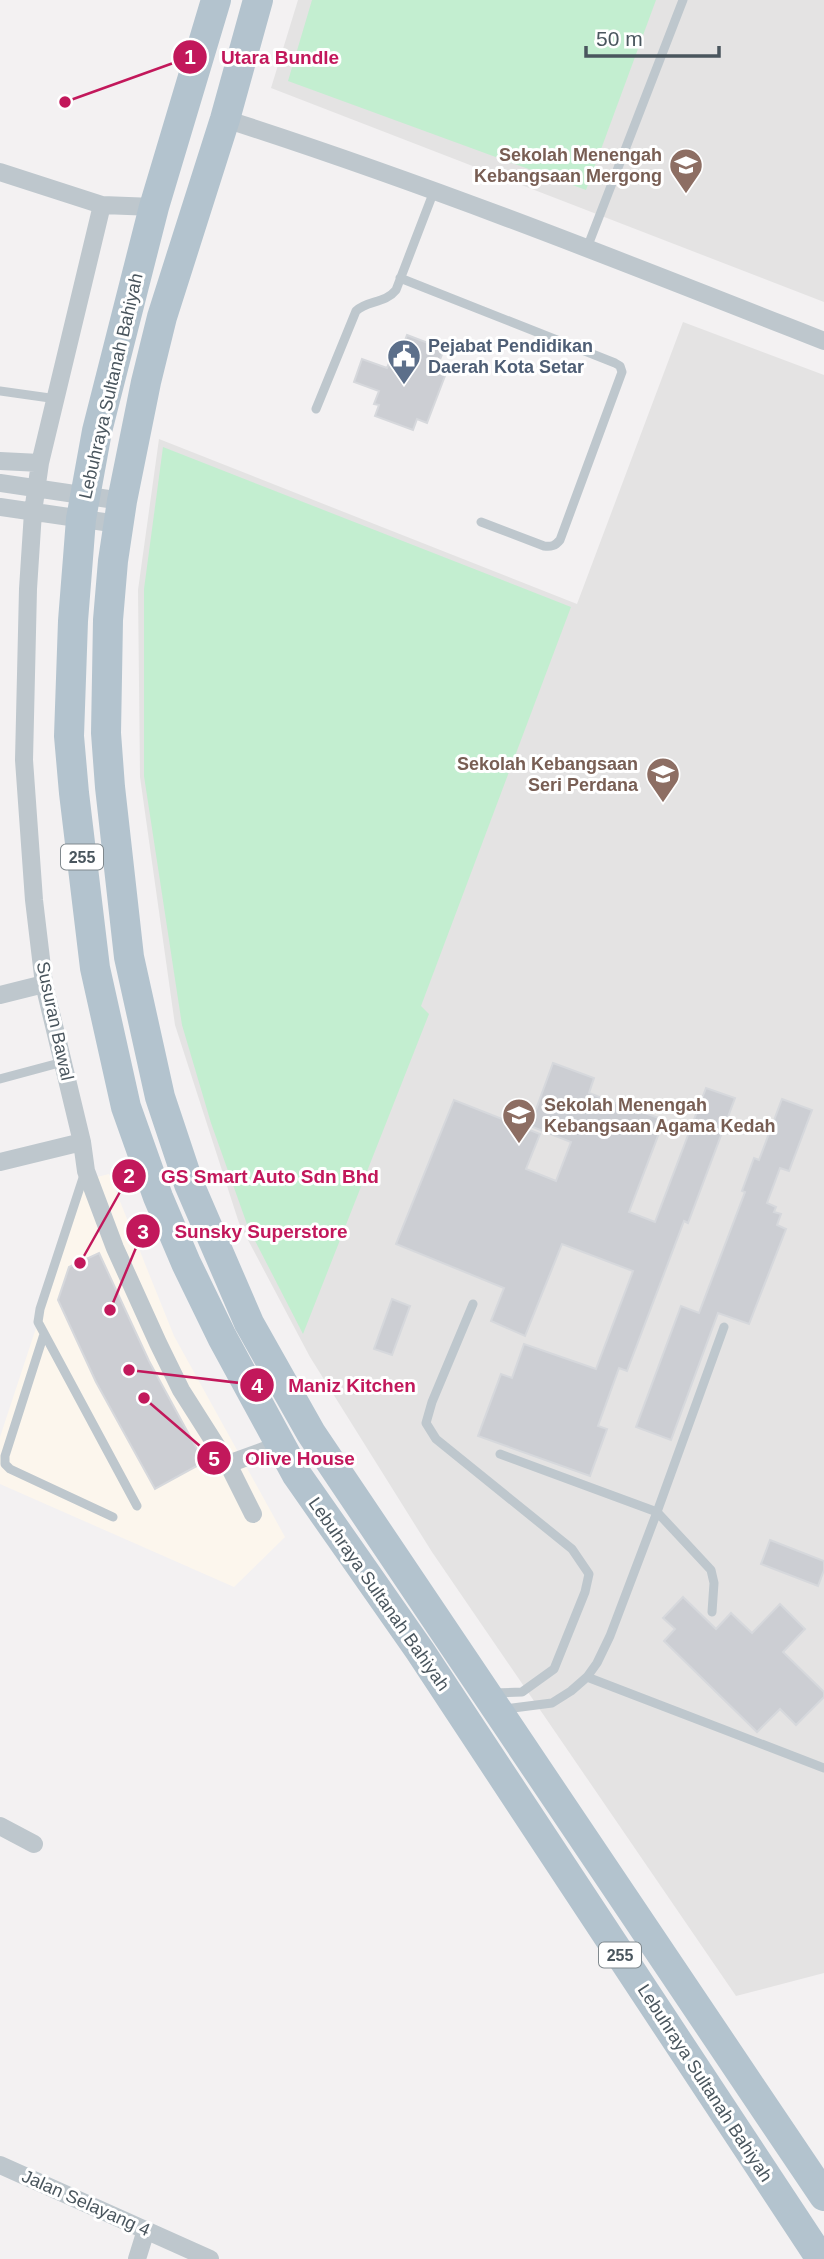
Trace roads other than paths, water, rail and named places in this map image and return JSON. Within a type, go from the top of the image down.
[{"type":"main road","name":"Lebuhraya Sultanah Bahiyah","points":[[216,0],[154,207],[97,431],[83,507],[73,621],[69,736],[74,793],[95,968],[126,1107],[158,1197],[186,1264],[222,1337],[297,1475],[427,1662],[821,2259]]},
{"type":"main road","name":"Lebuhraya Sultanah Bahiyah","points":[[258,0],[225,119],[162,317],[146,382],[120,513],[108,620],[106,733],[110,787],[129,957],[160,1097],[189,1184],[249,1323],[326,1457],[824,2196]]},
{"type":"street","points":[[225,119],[434,191],[824,341]]},
{"type":"street","points":[[0,173],[102,205],[154,207]]},
{"type":"street","name":"Susuran Bawal","points":[[102,205],[40,463],[33,512],[28,589],[24,760],[34,900],[44,984],[82,1142],[86,1171],[115,1248],[158,1343],[181,1390],[228,1464],[253,1514]]},
{"type":"street","points":[[0,461],[40,463]]},
{"type":"street","points":[[0,483],[36,488],[83,507],[120,513]]},
{"type":"street","points":[[0,507],[33,512],[83,507]]},
{"type":"street","points":[[0,995],[44,984]]},
{"type":"street","points":[[0,1162],[82,1142]]},
{"type":"street","points":[[228,1464],[280,1445]]},
{"type":"street","points":[[0,1826],[34,1844]]},
{"type":"street","name":"Jalan Selayang 4","points":[[0,2165],[210,2259]]},
{"type":"street","points":[[137,2259],[146,2230]]},
{"type":"lane","points":[[587,248],[683,0]]},
{"type":"lane","points":[[316,409],[356,311],[362,306],[388,298],[396,290],[434,191]]},
{"type":"lane","points":[[400,278],[615,363],[620,366],[622,372],[556,545],[544,546],[481,522]]},
{"type":"lane","points":[[0,391],[57,399]]},
{"type":"lane","points":[[0,1079],[63,1062]]},
{"type":"lane","points":[[86,1171],[38,1322],[137,1506]]},
{"type":"lane","points":[[474,1304],[432,1402],[426,1423],[436,1439],[572,1549],[589,1574],[585,1592],[554,1669],[522,1692],[492,1701]]},
{"type":"lane","points":[[492,1701],[552,1703],[587,1677],[597,1663],[610,1636],[724,1328]]},
{"type":"lane","points":[[44,1334],[5,1456],[5,1464],[10,1469],[113,1517]]},
{"type":"lane","points":[[500,1454],[657,1512],[710,1570],[714,1583],[712,1612]]},
{"type":"lane","points":[[587,1677],[824,1768]]},
{"type":"place","name":"Utara Bundle","points":[[65,102]]},
{"type":"place","name":"Sekolah Menengah Kebangsaan Mergong","points":[[686,195]]},
{"type":"place","name":"Pejabat Pendidikan Daerah Kota Setar","points":[[404,386]]},
{"type":"place","name":"Sekolah Kebangsaan Seri Perdana","points":[[663,804]]},
{"type":"place","name":"Sekolah Menengah Kebangsaan Agama Kedah","points":[[519,1145]]},
{"type":"place","name":"GS Smart Auto Sdn Bhd","points":[[80,1263]]},
{"type":"place","name":"Sunsky Superstore","points":[[110,1310]]},
{"type":"place","name":"Maniz Kitchen","points":[[129,1370]]},
{"type":"place","name":"Olive House","points":[[144,1398]]}]
